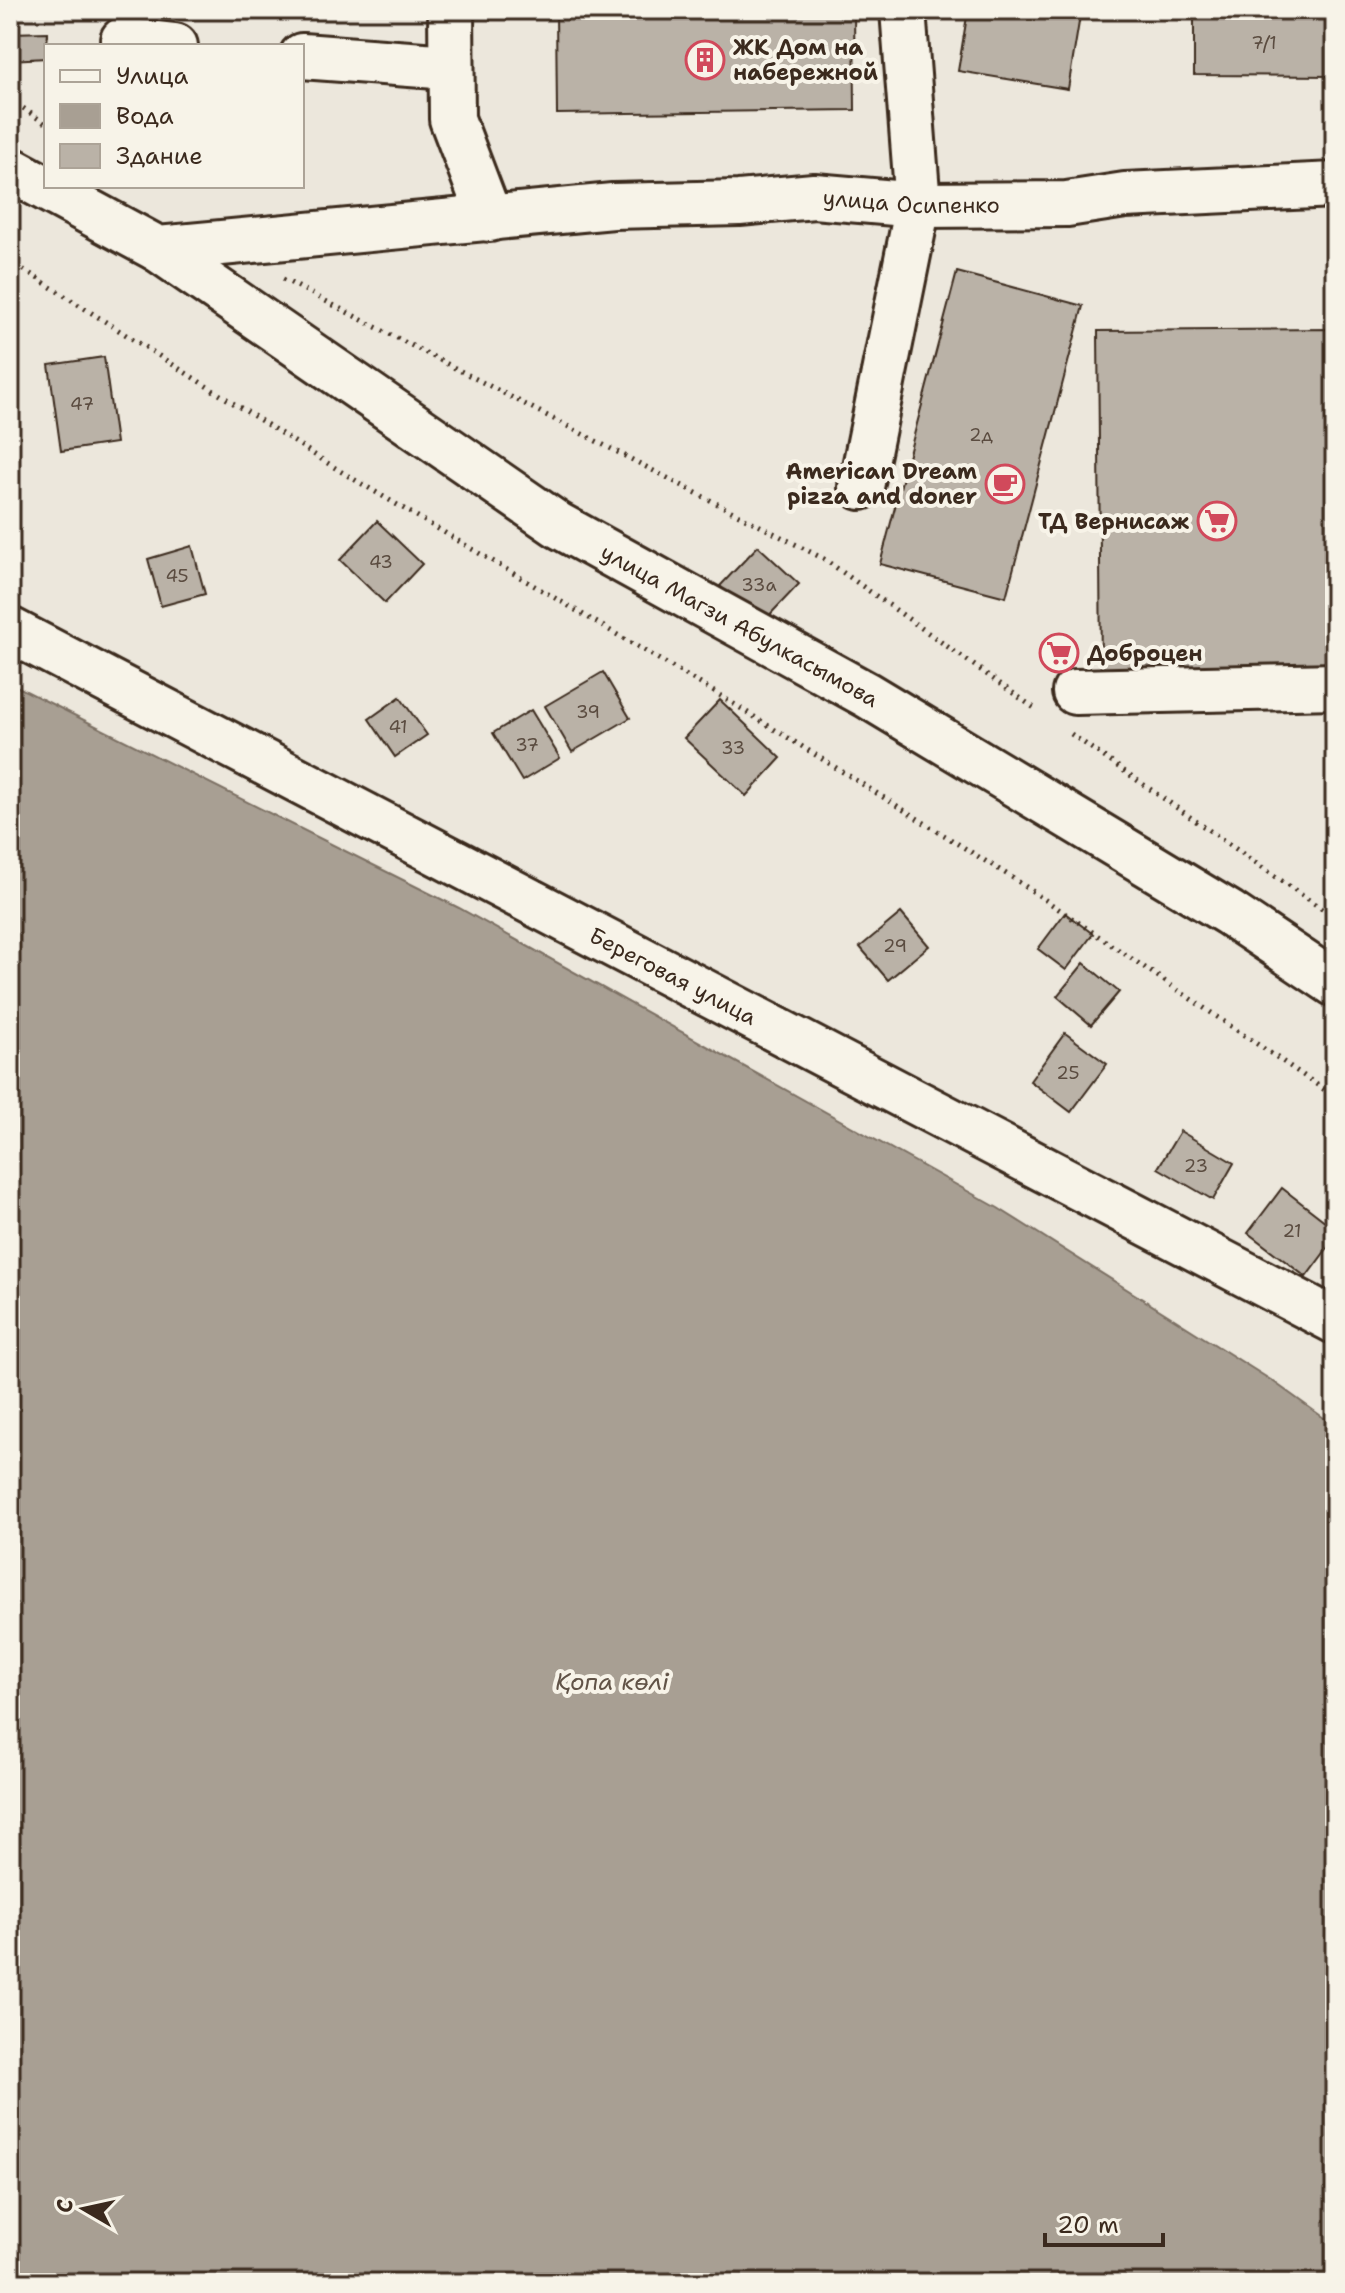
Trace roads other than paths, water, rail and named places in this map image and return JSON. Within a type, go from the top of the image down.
[{"type":"street","points":[[451,10],[452,119],[490,219]]},
{"type":"street","points":[[861,487],[918,205],[903,10]]},
{"type":"street","points":[[123,40],[158,44]]},
{"type":"street","points":[[304,56],[450,67]]},
{"type":"street","name":"улица Магзи Абулкасымова","points":[[10,169],[44,187]]},
{"type":"street","name":"улица Осипенко","points":[[158,249],[613,206],[739,203],[814,196],[918,205],[1067,204],[1125,195],[1335,185]]},
{"type":"street","name":"улица Магзи Абулкасымова","points":[[45,188],[158,249],[558,525],[867,695],[1229,913],[1335,984]]},
{"type":"street","name":"Береговая улица","points":[[10,630],[1335,1321]]},
{"type":"street","points":[[1061,712],[1335,686]]},
{"type":"water","name":"Қопа көлі","points":[[10,683],[459,908],[998,1208],[1274,1382],[1335,1426],[1335,2283],[10,2283]]},
{"type":"place","name":"ЖК Дом на набережной","points":[[705,60]]},
{"type":"place","name":"American Dream pizza and doner","points":[[1005,484]]},
{"type":"place","name":"ТД Вернисаж","points":[[1217,521]]},
{"type":"place","name":"Доброцен","points":[[1059,653]]}]
